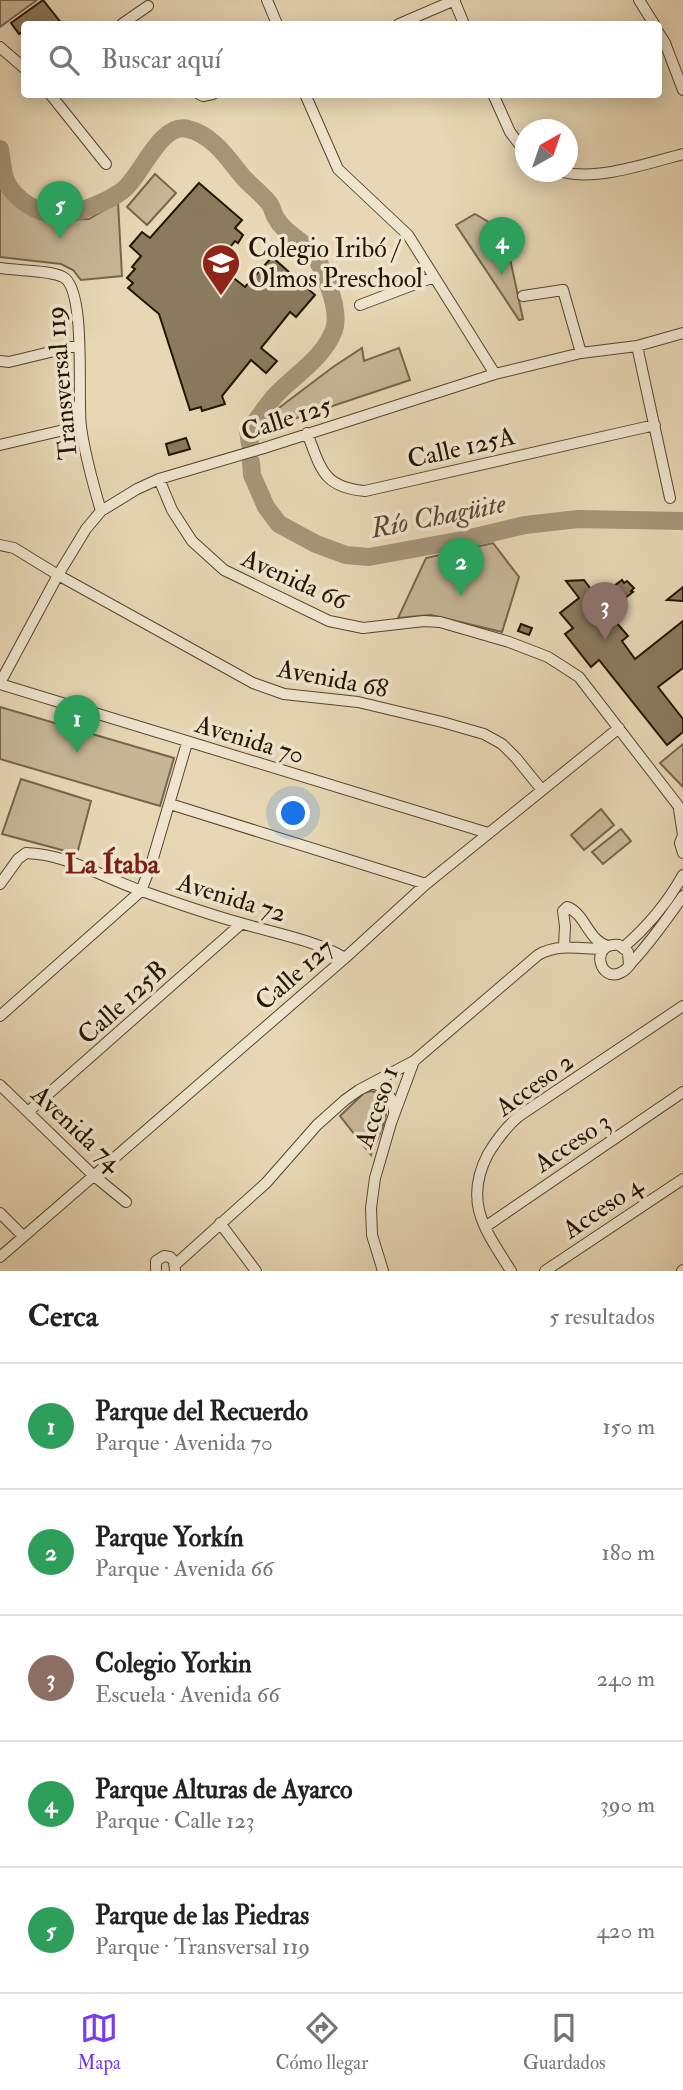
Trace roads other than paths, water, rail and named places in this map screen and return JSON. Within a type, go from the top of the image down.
[{"type":"street","points":[[267,0],[276,21]]},
{"type":"street","points":[[406,21],[455,0],[463,21]]},
{"type":"street","points":[[639,0],[652,21]]},
{"type":"street","points":[[126,21],[148,6]]},
{"type":"street","points":[[662,38],[683,90]]},
{"type":"street","points":[[0,47],[21,65]]},
{"type":"street","points":[[53,98],[106,164]]},
{"type":"street","points":[[306,98],[338,169],[408,235],[495,374]]},
{"type":"street","points":[[495,98],[515,140]]},
{"type":"street","points":[[578,173],[608,172],[683,155]]},
{"type":"street","name":"Transversal 119","points":[[0,268],[49,272],[65,277],[72,286],[76,298],[81,426],[101,511]]},
{"type":"street","points":[[360,305],[434,277]]},
{"type":"street","points":[[523,296],[563,290],[582,353]]},
{"type":"street","name":"Calle 125","points":[[0,684],[58,575],[86,529],[101,511],[137,489],[159,479],[495,374],[582,353],[637,346],[683,333]]},
{"type":"street","points":[[0,361],[9,362],[79,345]]},
{"type":"street","points":[[637,346],[670,498]]},
{"type":"street","name":"Calle 125A","points":[[307,433],[321,469],[331,481],[346,489],[365,491],[655,425]]},
{"type":"street","points":[[0,446],[81,426]]},
{"type":"street","name":"Avenida 66","points":[[159,479],[172,510],[192,541],[224,570],[328,621],[363,628],[424,621],[440,622],[548,656],[579,677],[681,810],[683,835],[680,843],[683,854]]},
{"type":"street","name":"Avenida 68","points":[[0,545],[14,548],[253,683],[284,694],[358,702],[484,734],[502,744],[542,790]]},
{"type":"street","name":"Avenida 70","points":[[0,684],[488,833]]},
{"type":"street","name":"Calle 127","points":[[0,1257],[345,958],[426,884],[619,728]]},
{"type":"street","points":[[0,1016],[141,891],[187,743]]},
{"type":"street","points":[[170,804],[426,884]]},
{"type":"street","name":"Avenida 72","points":[[0,884],[18,859],[26,853],[38,853],[241,924],[327,947],[345,958]]},
{"type":"street","points":[[624,947],[640,933],[683,875]]},
{"type":"street","points":[[586,949],[605,971],[619,974],[625,971],[652,941],[683,896]]},
{"type":"street","points":[[567,907],[575,911],[595,940],[606,948],[564,946],[563,911],[567,907]]},
{"type":"street","name":"Calle 125B","points":[[29,1111],[241,924]]},
{"type":"street","points":[[600,965],[600,957],[606,948],[613,944],[624,947],[630,958],[629,965]]},
{"type":"street","name":"Acceso 1","points":[[383,1271],[372,1235],[371,1208],[375,1178],[394,1114],[414,1061],[538,955],[546,950],[564,946]]},
{"type":"street","name":"Acceso 2","points":[[511,1271],[485,1227],[479,1212],[476,1190],[482,1166],[494,1144],[506,1126],[683,1006]]},
{"type":"street","points":[[156,1271],[155,1263],[161,1257],[170,1257],[175,1267],[266,1183],[317,1125],[345,1100],[414,1061]]},
{"type":"street","points":[[373,1083],[390,1094],[394,1114]]},
{"type":"street","name":"Avenida 74","points":[[0,1085],[93,1175],[125,1202]]},
{"type":"street","name":"Acceso 3","points":[[485,1227],[683,1092]]},
{"type":"street","name":"Acceso 4","points":[[545,1271],[683,1179]]},
{"type":"street","points":[[0,1213],[23,1236]]},
{"type":"street","points":[[220,1223],[256,1271]]},
{"type":"waterway","name":"Río Chagüite","points":[[0,149],[5,177],[15,194],[42,212],[64,215],[91,207],[122,191],[169,133],[188,129],[205,136],[219,148],[269,203],[282,227],[313,253],[329,286],[335,310],[334,330],[323,350],[274,397],[248,431],[250,444]]},
{"type":"waterway","name":"Río Chagüite","points":[[251,462],[252,475],[266,507],[279,524],[316,544],[346,555],[369,557],[525,525],[578,519],[683,521]]},
{"type":"place","name":"Parque de las Piedras","points":[[60,239]]},
{"type":"place","name":"Parque Alturas de Ayarco","points":[[502,275]]},
{"type":"place","name":"Colegio Iribó / Olmos Preschool","points":[[221,297]]},
{"type":"place","name":"Parque Yorkín","points":[[461,596]]},
{"type":"place","name":"Colegio Yorkin","points":[[605,640]]},
{"type":"place","name":"Parque del Recuerdo","points":[[77,753]]},
{"type":"district","name":"La Ítaba","points":[[112,863]]}]
